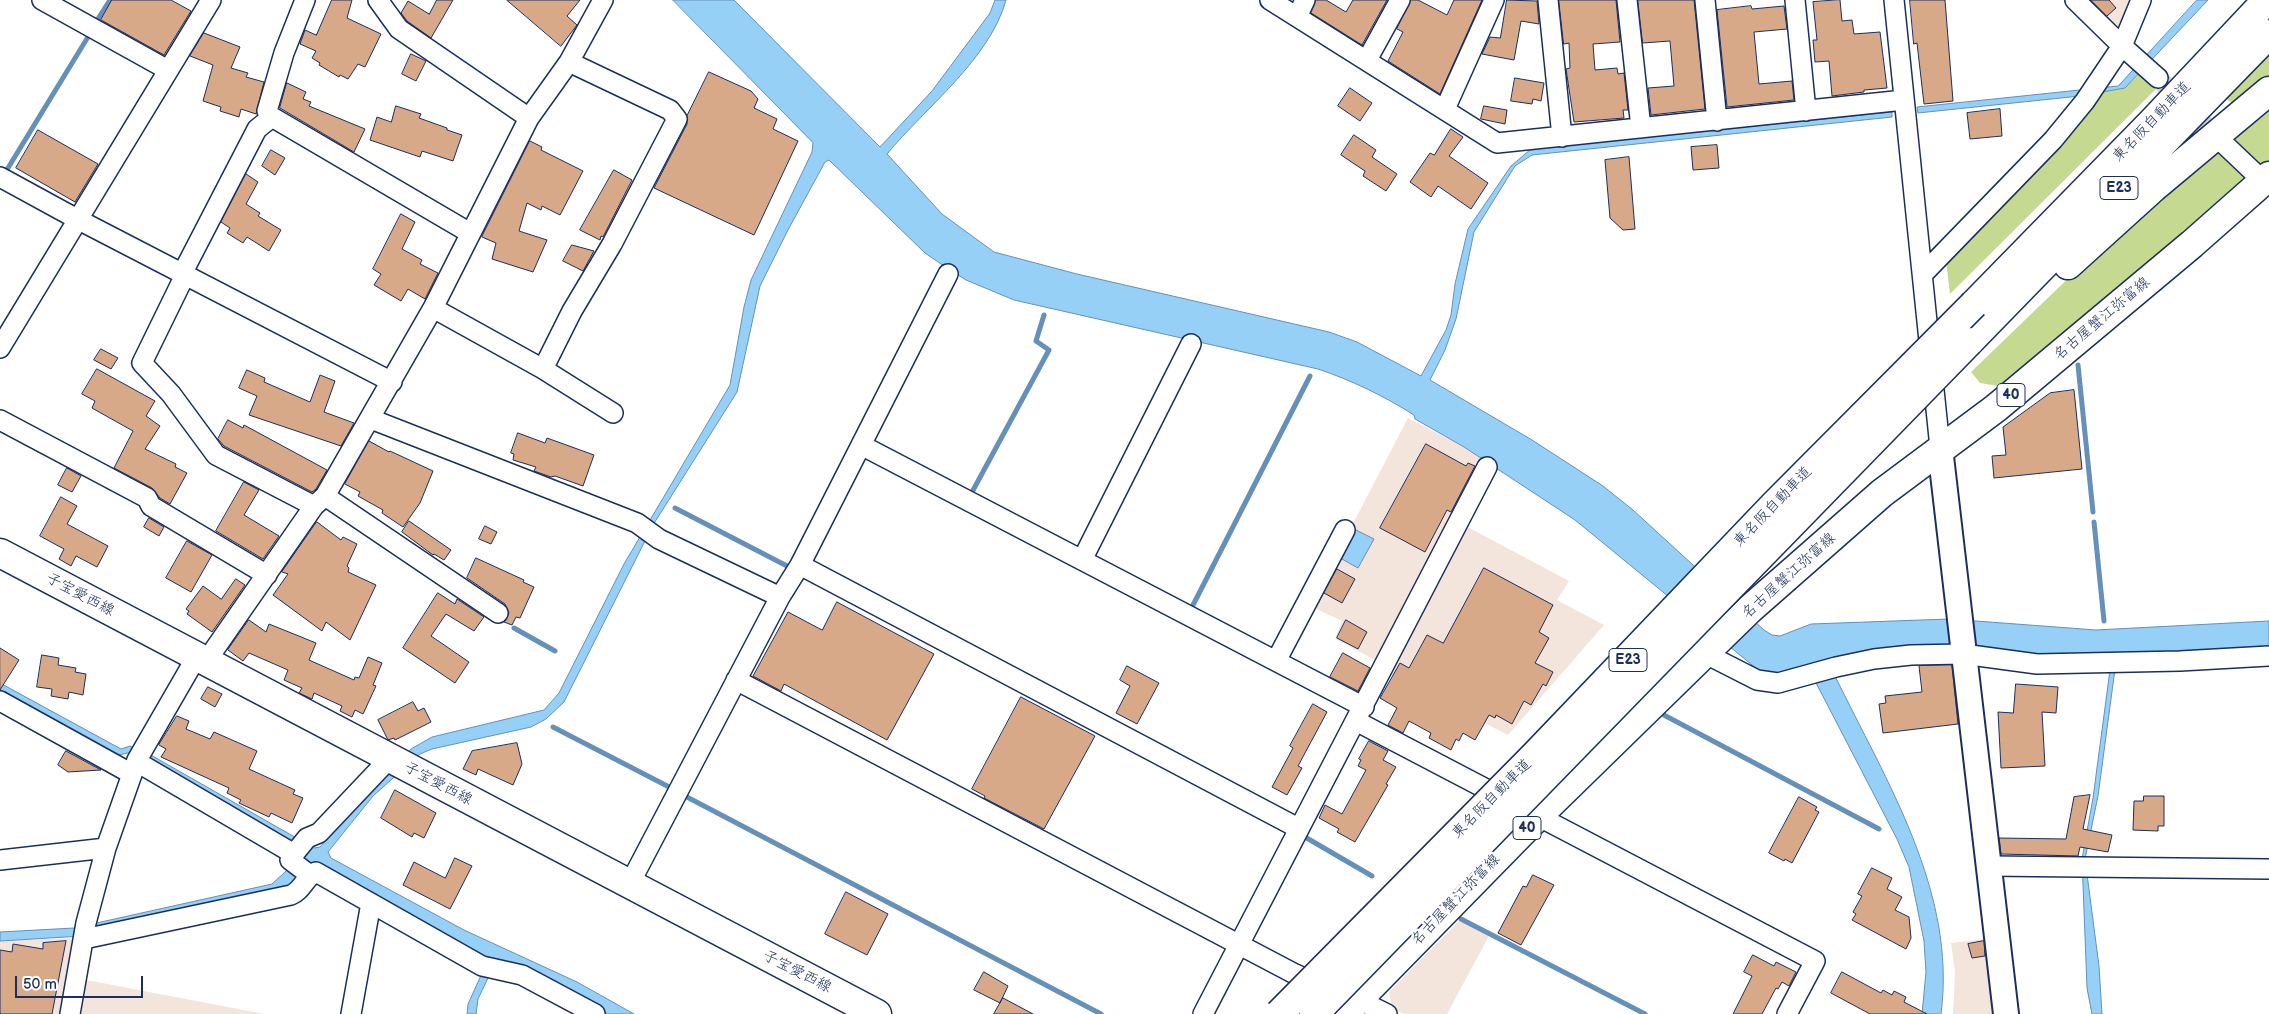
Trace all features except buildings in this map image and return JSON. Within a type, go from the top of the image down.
[{"type":"main road","name":"東名阪自動車道","points":[[1279,1014],[1536,755],[1775,504],[2261,12]]},
{"type":"main road","name":"東名阪自動車道","points":[[1314,1014],[1794,522],[1970,351],[2261,12]]},
{"type":"main road","points":[[1970,351],[2039,292],[2153,188],[2269,91]]},
{"type":"main road","name":"名古屋蟹江弥富線","points":[[1354,1005],[1537,817],[1750,609],[1882,493],[2024,384],[2185,250],[2266,179]]},
{"type":"main road","name":"子宝愛西線","points":[[0,553],[629,885],[878,1014]]},
{"type":"street","points":[[42,0],[168,70]]},
{"type":"street","points":[[0,348],[211,0]]},
{"type":"street","points":[[305,0],[281,61],[267,111],[272,117],[470,234]]},
{"type":"street","points":[[378,0],[398,29],[529,118]]},
{"type":"street","points":[[70,1014],[85,931],[106,848],[137,761],[202,658],[268,575],[320,501],[371,419],[433,308],[529,118],[569,62],[603,0]]},
{"type":"street","points":[[1270,0],[1301,8],[1367,60],[1497,143],[1904,100]]},
{"type":"street","points":[[1367,60],[1400,0]]},
{"type":"street","points":[[1445,109],[1494,0]]},
{"type":"street","points":[[1548,0],[1562,137]]},
{"type":"street","points":[[1627,0],[1641,128]]},
{"type":"street","points":[[1705,0],[1717,121]]},
{"type":"street","points":[[1795,0],[1806,111]]},
{"type":"street","points":[[1894,0],[1940,448],[2006,1014]]},
{"type":"street","points":[[2075,0],[2148,69]]},
{"type":"street","points":[[1923,274],[2053,140],[2090,94],[2122,46],[2141,0]]},
{"type":"street","points":[[542,369],[572,311],[612,244],[677,119],[670,110],[569,62]]},
{"type":"street","points":[[272,117],[257,129],[184,274],[142,363],[170,394],[216,455],[320,501],[498,613]]},
{"type":"street","points":[[2222,142],[2266,179]]},
{"type":"street","points":[[0,177],[77,219],[392,382]]},
{"type":"street","points":[[629,885],[780,596],[800,565],[948,274]]},
{"type":"street","points":[[433,308],[542,369],[613,413]]},
{"type":"street","points":[[1082,560],[1191,344]]},
{"type":"street","points":[[371,419],[647,530],[780,596]]},
{"type":"street","points":[[0,420],[147,498],[151,506],[268,575]]},
{"type":"street","points":[[861,445],[1276,661],[1360,714],[1537,817],[1815,961],[1787,1014]]},
{"type":"street","points":[[1203,1014],[1487,467]]},
{"type":"street","points":[[1276,661],[1346,530]]},
{"type":"street","points":[[800,565],[1298,828]]},
{"type":"street","points":[[1709,650],[1757,680],[1778,683],[1874,659],[1912,654],[1963,654],[2037,664],[2180,661],[2269,656]]},
{"type":"street","points":[[736,680],[1354,1005],[1387,1014]]},
{"type":"street","points":[[0,701],[137,761],[293,858],[310,875]]},
{"type":"street","points":[[293,858],[307,838],[319,833],[400,764]]},
{"type":"street","points":[[0,860],[106,848]]},
{"type":"street","points":[[1989,866],[2269,870]]},
{"type":"street","points":[[85,931],[291,895],[297,893],[310,875],[316,872],[482,966],[522,975],[595,1014]]},
{"type":"street","points":[[351,1014],[371,903]]},
{"type":"shaded area","points":[[2086,0],[2135,0],[2124,26],[2113,27]]},
{"type":"shaded area","points":[[1408,418],[1464,447],[1485,461],[1383,664],[1335,639],[1342,621],[1310,606]]},
{"type":"shaded area","points":[[1462,524],[1569,581],[1557,600],[1604,625],[1508,735],[1385,672]]},
{"type":"shaded area","points":[[1461,919],[1490,934],[1447,1014],[1404,1014],[1392,1008],[1389,992]]},
{"type":"shaded area","points":[[74,938],[60,1014],[0,1014],[0,941]]},
{"type":"shaded area","points":[[1985,939],[1992,1014],[1953,1014],[1955,972],[1951,943]]},
{"type":"shaded area","points":[[86,980],[212,1004],[265,1014],[80,1014]]},
{"type":"green space","points":[[2269,53],[2269,80],[2235,105],[2225,98]]},
{"type":"green space","points":[[2142,71],[2159,86],[1950,294],[1946,261],[2097,93],[2125,88]]},
{"type":"green space","points":[[2269,103],[2269,162],[2255,165],[2226,137]]},
{"type":"green space","points":[[2218,145],[2248,174],[2248,183],[1998,386],[1980,383],[1971,372],[2138,211]]},
{"type":"water","points":[[673,0],[734,0],[880,147],[932,91],[990,13],[995,0],[1006,0],[998,22],[971,63],[887,154],[942,214],[994,252],[1077,274],[1329,332],[1357,342],[1421,376],[1446,330],[1451,315],[1455,284],[1468,229],[1511,166],[1531,149],[1892,112],[1892,117],[1532,155],[1515,166],[1474,232],[1456,319],[1445,350],[1430,380],[1532,440],[1603,486],[1633,510],[1764,630],[1772,635],[1780,636],[1811,624],[1949,619],[2096,630],[2269,621],[2269,650],[2038,657],[1966,646],[1835,676],[1895,797],[1928,881],[1938,924],[1943,969],[1941,1014],[1922,1014],[1926,972],[1924,941],[1909,867],[1897,839],[1815,681],[1764,673],[1757,669],[1575,520],[1464,447],[1415,419],[1414,415],[1391,401],[1355,383],[1318,369],[1014,300],[966,280],[925,253],[829,160],[825,162],[760,286],[737,392],[653,525],[564,702],[546,719],[531,727],[432,749],[420,754],[373,796],[328,852],[331,858],[464,930],[577,982],[634,1014],[607,1014],[527,970],[489,976],[478,999],[476,1014],[467,1014],[468,1004],[483,971],[319,866],[293,889],[99,935],[0,941],[0,932],[74,928],[272,884],[299,859],[132,752],[119,755],[107,750],[0,690],[0,683],[121,749],[130,746],[149,754],[314,848],[320,847],[381,777],[411,749],[432,737],[544,710],[559,693],[624,564],[730,385],[744,307],[751,280],[812,152],[813,143]]},
{"type":"water","points":[[2197,0],[2208,0],[2125,88],[2080,96],[1918,113],[1917,107],[2118,86]]},
{"type":"water","points":[[1356,530],[1374,539],[1358,568],[1340,558]]},
{"type":"water","points":[[2115,669],[2098,796],[2085,859],[2099,966],[2102,1014],[2092,1014],[2087,988],[2082,859],[2093,798],[2110,670]]},
{"type":"waterway","points":[[96,22],[110,0]]},
{"type":"waterway","points":[[8,168],[91,32]]},
{"type":"waterway","points":[[971,494],[1049,350],[1036,341],[1044,315]]},
{"type":"waterway","points":[[2078,365],[2093,512]]},
{"type":"waterway","points":[[1190,611],[1310,376]]},
{"type":"waterway","points":[[675,508],[787,566]]},
{"type":"waterway","points":[[2094,522],[2104,621]]},
{"type":"waterway","points":[[514,628],[555,651]]},
{"type":"waterway","points":[[1662,714],[1879,829]]},
{"type":"waterway","points":[[553,727],[673,789]]},
{"type":"waterway","points":[[685,796],[1101,1014]]},
{"type":"waterway","points":[[1305,837],[1372,876]]},
{"type":"waterway","points":[[1461,919],[1645,1014]]},
{"type":"tunnel","points":[[2158,78],[2222,142]]}]
